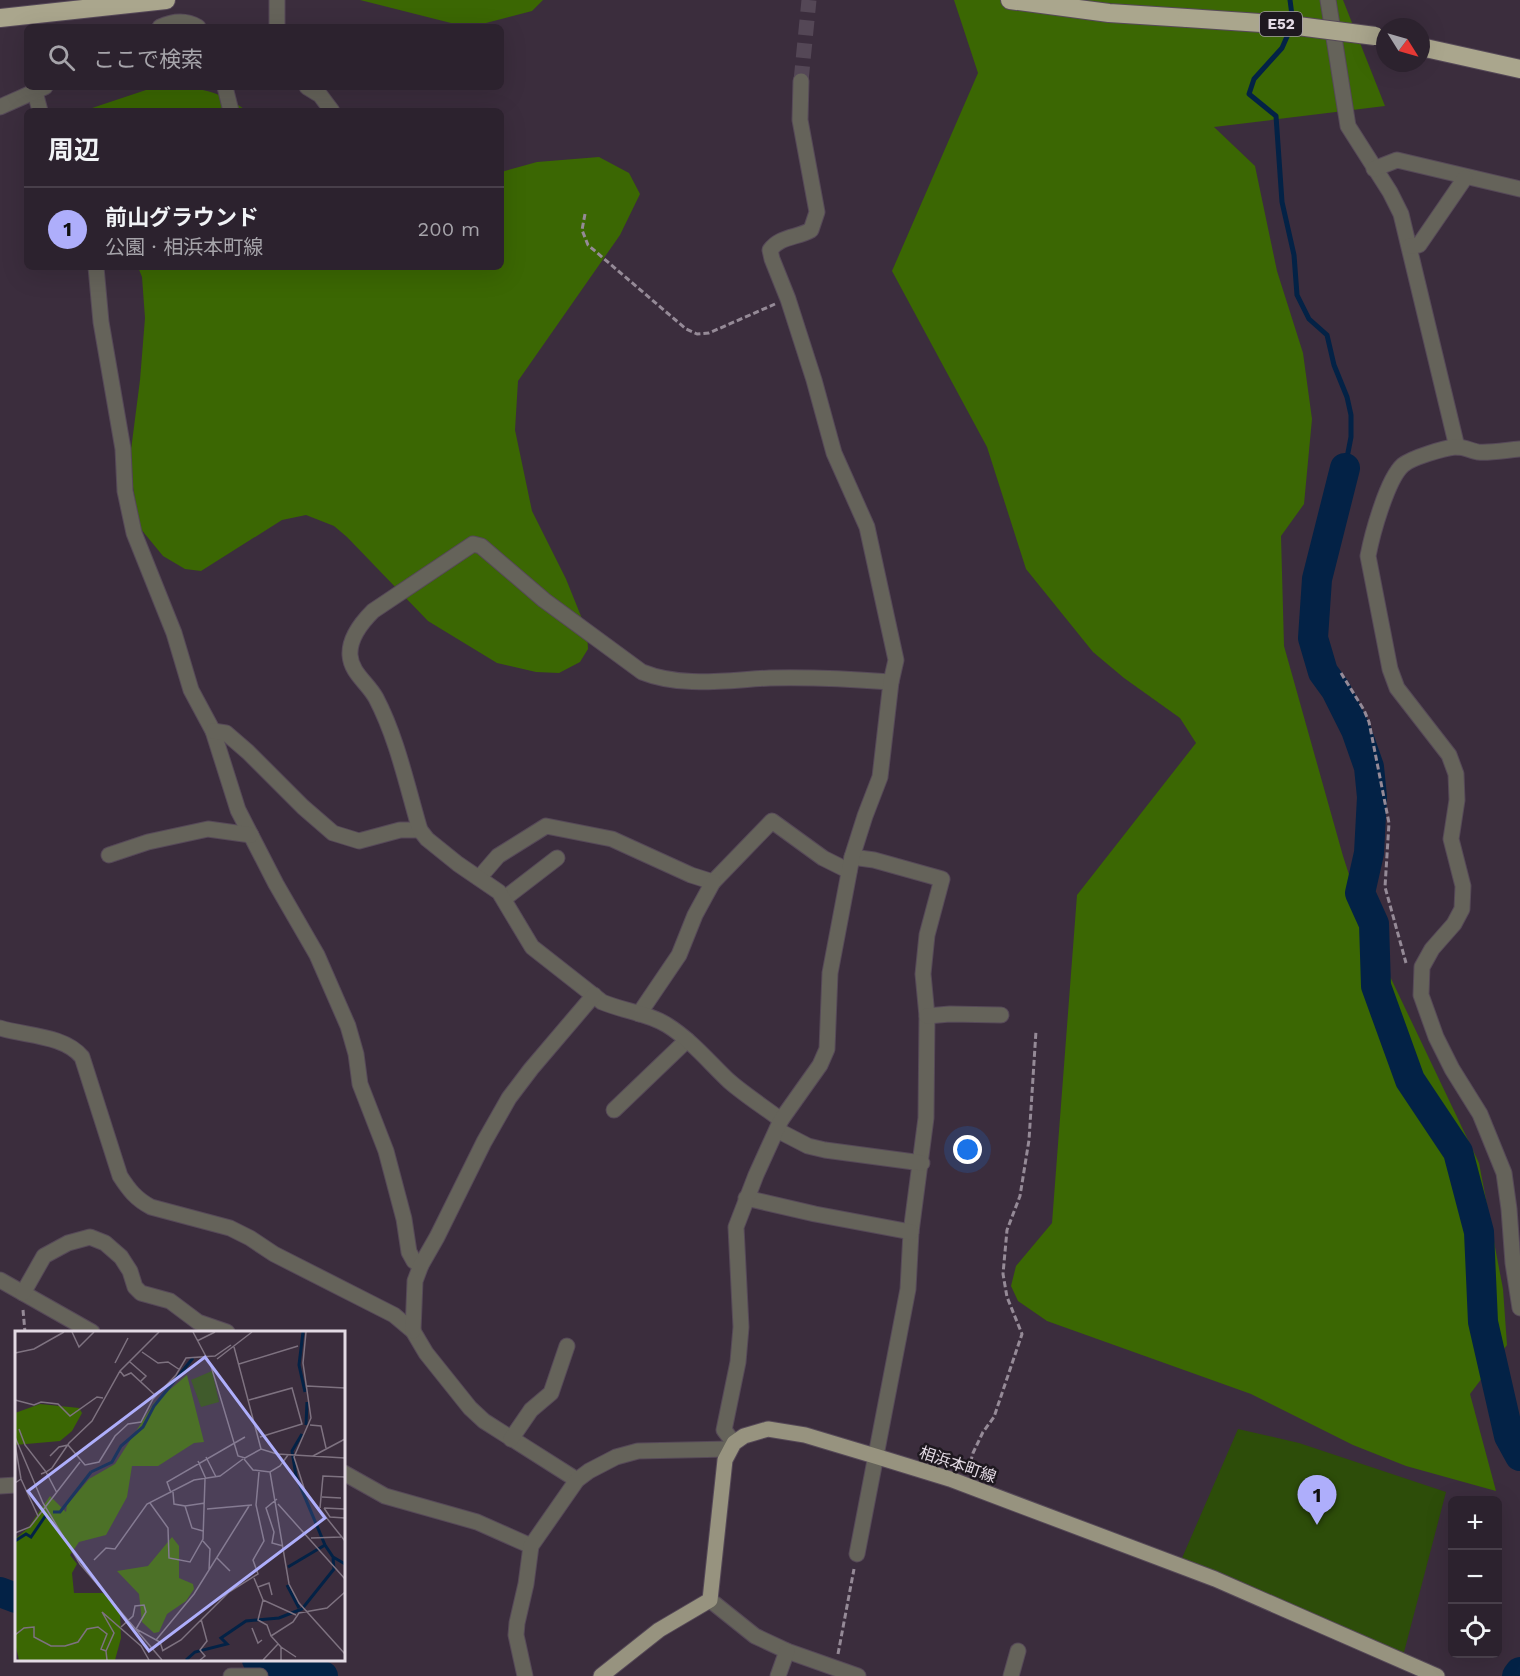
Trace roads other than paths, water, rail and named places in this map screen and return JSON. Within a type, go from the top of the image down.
[{"type":"highway","points":[[0,18],[166,0]]},
{"type":"highway","name":"E52","points":[[1010,0],[1109,13],[1290,25],[1376,36]]},
{"type":"highway","points":[[1430,49],[1520,69]]},
{"type":"main road","name":"相浜本町線","points":[[732,1446],[744,1436],[768,1429],[805,1434],[964,1484],[1215,1579],[1437,1676]]},
{"type":"main road","points":[[601,1676],[659,1630],[710,1600],[725,1460],[732,1446]]},
{"type":"street","points":[[277,0],[277,24]]},
{"type":"street","points":[[1328,0],[1348,126],[1390,192],[1401,214],[1457,447]]},
{"type":"street","points":[[170,24],[177,22],[193,24]]},
{"type":"street","points":[[525,1676],[516,1635],[531,1546],[577,1480],[616,1457],[638,1451],[732,1446],[724,1430],[738,1362],[741,1327],[736,1227],[746,1198],[779,1125],[820,1065],[827,1049],[830,973],[850,864],[880,777],[891,682],[896,660],[867,527],[834,453],[814,380],[770,250],[775,242],[811,230],[817,212],[800,120],[801,81]]},
{"type":"street","points":[[0,107],[40,90],[40,108]]},
{"type":"street","points":[[226,90],[230,108]]},
{"type":"street","points":[[312,90],[320,95],[330,108]]},
{"type":"street","points":[[1374,169],[1397,160],[1465,178],[1520,189]]},
{"type":"street","points":[[1410,246],[1419,245],[1465,178]]},
{"type":"street","points":[[96,270],[101,322],[123,449],[125,491],[134,533],[174,633],[191,690],[213,731],[229,784],[251,835],[317,955],[344,1016],[356,1054],[360,1084],[386,1151],[404,1219],[409,1252],[414,1261],[421,1265]]},
{"type":"street","points":[[1520,449],[1478,452],[1457,447],[1415,459],[1403,465],[1387,494],[1371,538],[1368,556],[1390,669],[1397,688],[1449,755],[1456,774],[1457,800],[1451,839],[1463,886],[1462,909],[1454,924],[1432,949],[1422,967],[1421,995],[1436,1037],[1452,1069],[1480,1114],[1504,1173],[1515,1208],[1513,1263],[1520,1308]]},
{"type":"street","points":[[891,682],[828,678],[679,682],[656,678],[642,672],[543,600],[481,546],[473,544],[373,611],[360,625],[350,654],[354,669],[374,695],[384,716],[420,830],[427,839],[458,864],[505,898],[532,947],[613,1007],[649,1016],[667,1025],[687,1040],[793,1139],[817,1148],[922,1163]]},
{"type":"street","points":[[213,731],[226,733],[333,833],[359,841],[400,830],[420,830]]},
{"type":"street","points":[[639,1014],[679,955],[695,915],[713,882],[772,821],[823,858],[850,864],[874,860],[942,879],[927,935],[923,974],[927,1016],[926,1118],[922,1163],[911,1232],[908,1289],[857,1554]]},
{"type":"street","points":[[478,878],[498,856],[546,826],[612,838],[681,871],[713,882]]},
{"type":"street","points":[[109,855],[148,842],[208,828],[251,835]]},
{"type":"street","points":[[505,898],[557,858]]},
{"type":"street","points":[[413,1330],[415,1281],[421,1265],[496,1120],[531,1069],[594,995]]},
{"type":"street","points":[[927,1016],[1002,1015]]},
{"type":"street","points":[[0,1028],[61,1042],[74,1048],[82,1057],[120,1176],[140,1201],[151,1207],[230,1228],[274,1254],[394,1315],[413,1330],[426,1353],[470,1408],[484,1421],[577,1480]]},
{"type":"street","points":[[614,1110],[687,1040]]},
{"type":"street","points":[[746,1198],[911,1232]]},
{"type":"street","points":[[23,1293],[44,1256],[68,1242],[90,1237],[105,1243],[121,1257],[130,1270],[135,1287],[141,1293],[170,1301],[198,1322],[224,1331]]},
{"type":"street","points":[[0,1280],[90,1331]]},
{"type":"street","points":[[511,1439],[531,1410],[550,1393],[567,1346]]},
{"type":"street","points":[[345,1474],[385,1496],[477,1522],[531,1546]]},
{"type":"street","points":[[0,1486],[15,1485]]},
{"type":"street","points":[[710,1600],[755,1636],[787,1651],[858,1676]]},
{"type":"street","points":[[778,1676],[787,1651]]},
{"type":"street","points":[[1011,1676],[1017,1651]]},
{"type":"street","points":[[231,1676],[260,1676]]},
{"type":"waterway","points":[[1290,0],[1293,23],[1282,48],[1254,79],[1249,94],[1276,116],[1282,202],[1294,255],[1297,295],[1309,319],[1327,335],[1334,365],[1347,397],[1351,415],[1351,437],[1345,468]]},
{"type":"waterway","points":[[1345,468],[1317,579],[1313,638],[1323,672],[1336,690],[1356,730],[1369,767],[1372,797],[1369,853],[1360,893],[1374,924],[1376,986],[1410,1080],[1458,1152],[1479,1232],[1483,1322],[1509,1436],[1520,1456]]},
{"type":"waterway","points":[[0,1592],[15,1598]]},
{"type":"waterway","points":[[261,1661],[323,1676]]},
{"type":"waterway","points":[[1517,1676],[1520,1672]]},
{"type":"tunnel","points":[[801,81],[809,0]]},
{"type":"place","name":"前山グラウンド","points":[[1317,1525]]}]
